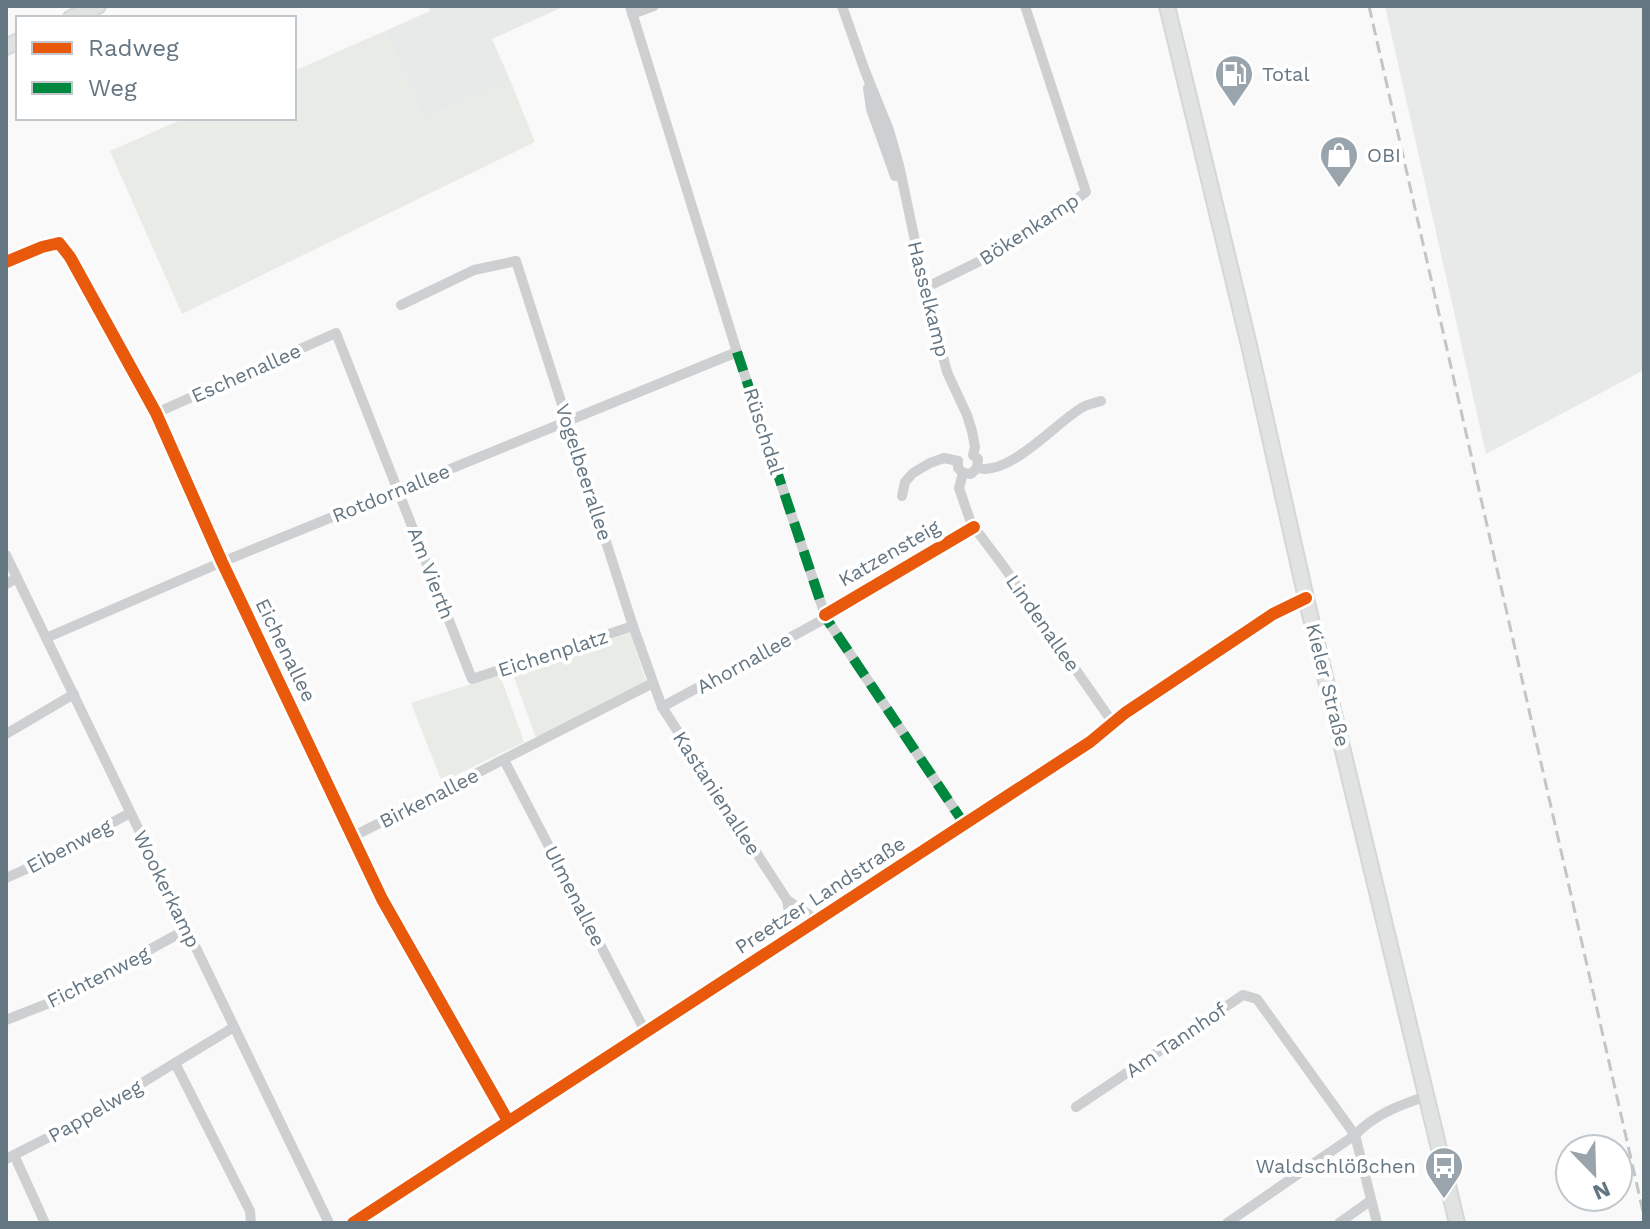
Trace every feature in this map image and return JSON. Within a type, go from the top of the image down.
[{"type":"main road","points":[[76,16],[98,6]]},
{"type":"main road","name":"Kieler Straße","points":[[1167,6],[1457,1223]]},
{"type":"street","points":[[631,10],[654,6]]},
{"type":"street","name":"Hasselkamp","points":[[842,6],[889,130],[947,372],[972,431],[973,455]]},
{"type":"street","name":"Bökenkamp","points":[[925,288],[978,262],[1041,225],[1086,192],[1025,6]]},
{"type":"street","name":"Rüschdal","points":[[631,10],[737,352],[826,618],[965,825]]},
{"type":"street","name":"Eichenallee","points":[[6,262],[59,243],[70,257],[156,413],[222,562],[382,899],[508,1121]]},
{"type":"street","name":"Vogelbeerallee","points":[[401,305],[474,270],[516,261],[653,683]]},
{"type":"street","name":"Eschenallee","points":[[156,413],[336,333]]},
{"type":"street","name":"Am Vierth","points":[[336,333],[472,679]]},
{"type":"street","name":"Rotdornallee","points":[[46,638],[222,562],[737,352]]},
{"type":"street","points":[[977,468],[991,469],[1014,458],[1084,406],[1101,401]]},
{"type":"street","points":[[964,454],[973,455],[978,459],[977,468],[971,474],[963,473],[958,468],[958,461],[964,454]]},
{"type":"street","points":[[902,496],[905,482],[913,473],[944,458],[958,461]]},
{"type":"street","name":"Lindenallee","points":[[963,473],[959,488],[971,523],[1113,723]]},
{"type":"street","name":"Wookerkamp","points":[[6,555],[329,1223]]},
{"type":"street","points":[[6,584],[17,578]]},
{"type":"street","name":"Preetzer Landstraße","points":[[353,1223],[965,825],[1273,614],[1306,598]]},
{"type":"street","name":"Ahornallee","points":[[662,707],[826,618]]},
{"type":"street","name":"Eichenplatz","points":[[472,679],[633,626]]},
{"type":"street","points":[[504,760],[653,683]]},
{"type":"street","name":"Kastanienallee","points":[[653,683],[662,707],[787,900],[818,921]]},
{"type":"street","points":[[6,734],[74,694]]},
{"type":"street","name":"Birkenallee","points":[[354,836],[504,760]]},
{"type":"street","name":"Ulmenallee","points":[[504,760],[646,1033]]},
{"type":"street","name":"Eibenweg","points":[[6,878],[130,813]]},
{"type":"street","name":"Kastanienallee","points":[[787,900],[793,937]]},
{"type":"street","name":"Fichtenweg","points":[[6,1020],[62,998],[187,929]]},
{"type":"street","name":"Am Tannhof","points":[[1076,1107],[1243,995],[1257,999],[1355,1135]]},
{"type":"street","name":"Pappelweg","points":[[45,1223],[10,1157],[73,1125],[234,1027]]},
{"type":"street","points":[[175,1063],[250,1211],[251,1223]]},
{"type":"street","points":[[1227,1223],[1355,1135],[1367,1123],[1400,1105],[1427,1096]]},
{"type":"street","points":[[1355,1135],[1377,1223]]},
{"type":"street","points":[[1339,1223],[1370,1201]]},
{"type":"shaded area","points":[[429,6],[565,6],[492,39],[510,80],[424,119],[385,31],[430,11]]},
{"type":"shaded area","points":[[1385,6],[1644,6],[1644,370],[1486,454]]},
{"type":"shaded area","points":[[385,31],[424,119],[510,80],[535,142],[182,314],[110,151],[180,120],[296,120],[296,70]]},
{"type":"shaded area","points":[[630,633],[646,681],[536,738],[512,671]]},
{"type":"shaded area","points":[[500,675],[524,742],[442,782],[411,703]]},
{"type":"railway","points":[[1369,6],[1644,1216]]},
{"type":"marked path","points":[[737,352],[826,618],[965,825]]},
{"type":"cycle path","points":[[6,262],[59,243],[70,257],[156,413],[222,562],[382,899],[508,1121]]},
{"type":"cycle path","name":"Katzensteig","points":[[825,615],[974,527]]},
{"type":"cycle path","points":[[353,1223],[1090,742],[1125,713],[1273,614],[1306,598]]},
{"type":"place","name":"Total","points":[[1234,108]]},
{"type":"place","name":"OBI","points":[[1339,189]]},
{"type":"place","name":"Waldschlößchen","points":[[1444,1200]]}]
